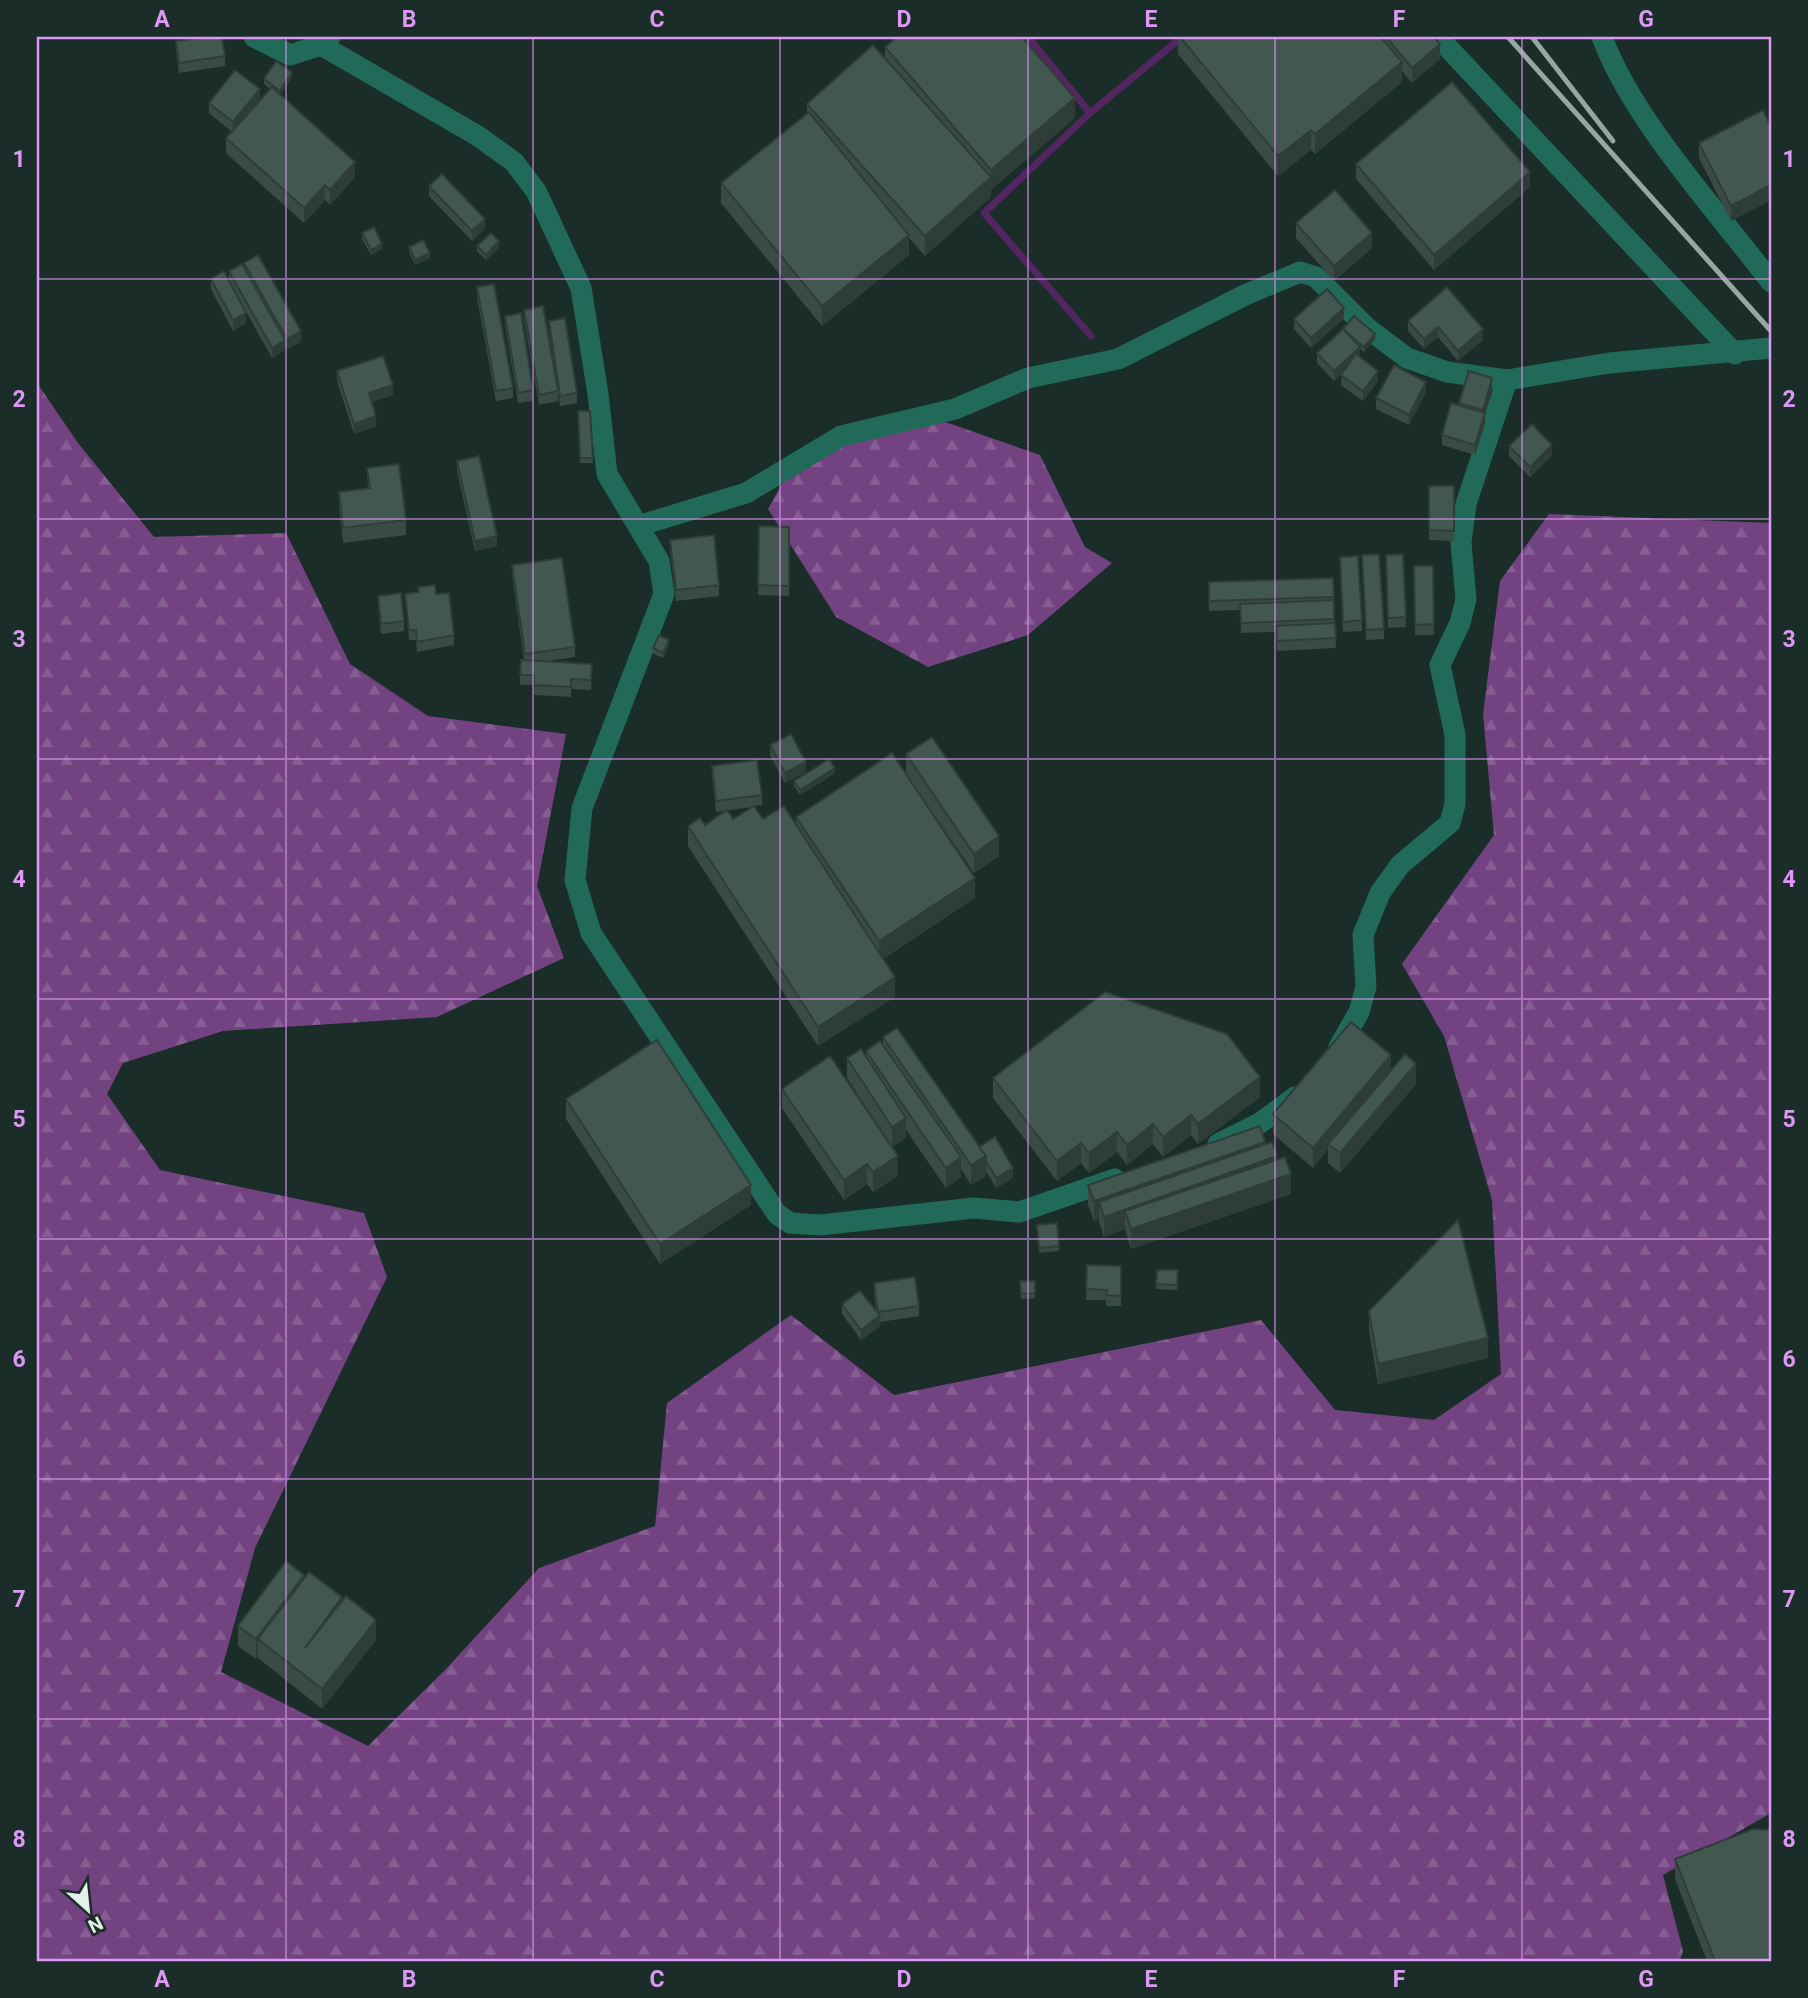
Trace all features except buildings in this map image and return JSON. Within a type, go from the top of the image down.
[{"type":"street","points":[[254,37],[290,55],[326,41],[478,136],[514,162],[536,191],[581,288],[598,394],[607,474],[659,561],[664,594],[582,808],[575,880],[591,933],[777,1214],[790,1223],[820,1225],[974,1208],[1019,1212],[1134,1171]]},
{"type":"street","points":[[1438,37],[1735,354]]},
{"type":"street","points":[[1602,37],[1611,63],[1653,130],[1771,282]]},
{"type":"street","points":[[638,526],[746,493],[841,436],[955,409],[1028,378],[1118,359],[1245,295],[1300,272],[1316,277],[1367,328],[1407,358],[1447,372],[1507,380],[1609,363],[1735,354],[1771,348]]},
{"type":"street","points":[[1330,1060],[1359,1012],[1366,987],[1363,935],[1380,892],[1400,866],[1445,829],[1453,813],[1455,735],[1440,665],[1460,623],[1466,599],[1461,543],[1466,504],[1507,380]]},
{"type":"street","points":[[1201,1153],[1260,1123],[1310,1083]]},
{"type":"green space","points":[[37,383],[78,443],[154,537],[286,533],[350,664],[428,716],[566,734],[537,886],[564,958],[437,1017],[223,1031],[123,1063],[107,1094],[160,1170],[364,1213],[387,1277],[255,1548],[221,1672],[368,1746],[445,1670],[539,1568],[655,1526],[667,1403],[791,1315],[894,1395],[1261,1320],[1335,1410],[1434,1420],[1501,1374],[1492,1200],[1444,1036],[1402,964],[1494,835],[1483,714],[1500,581],[1549,514],[1771,523],[1771,1813],[1663,1875],[1683,1951],[1680,1961],[37,1961]]},
{"type":"green space","points":[[919,413],[1040,455],[1085,547],[1112,563],[1028,635],[928,667],[836,617],[768,509],[799,452]]},
{"type":"waterway","points":[[1028,37],[1090,113]]},
{"type":"waterway","points":[[1091,336],[984,213],[1090,113],[1182,37]]},
{"type":"railway","points":[[1508,37],[1771,331]]},
{"type":"railway","points":[[1532,37],[1613,141]]}]
